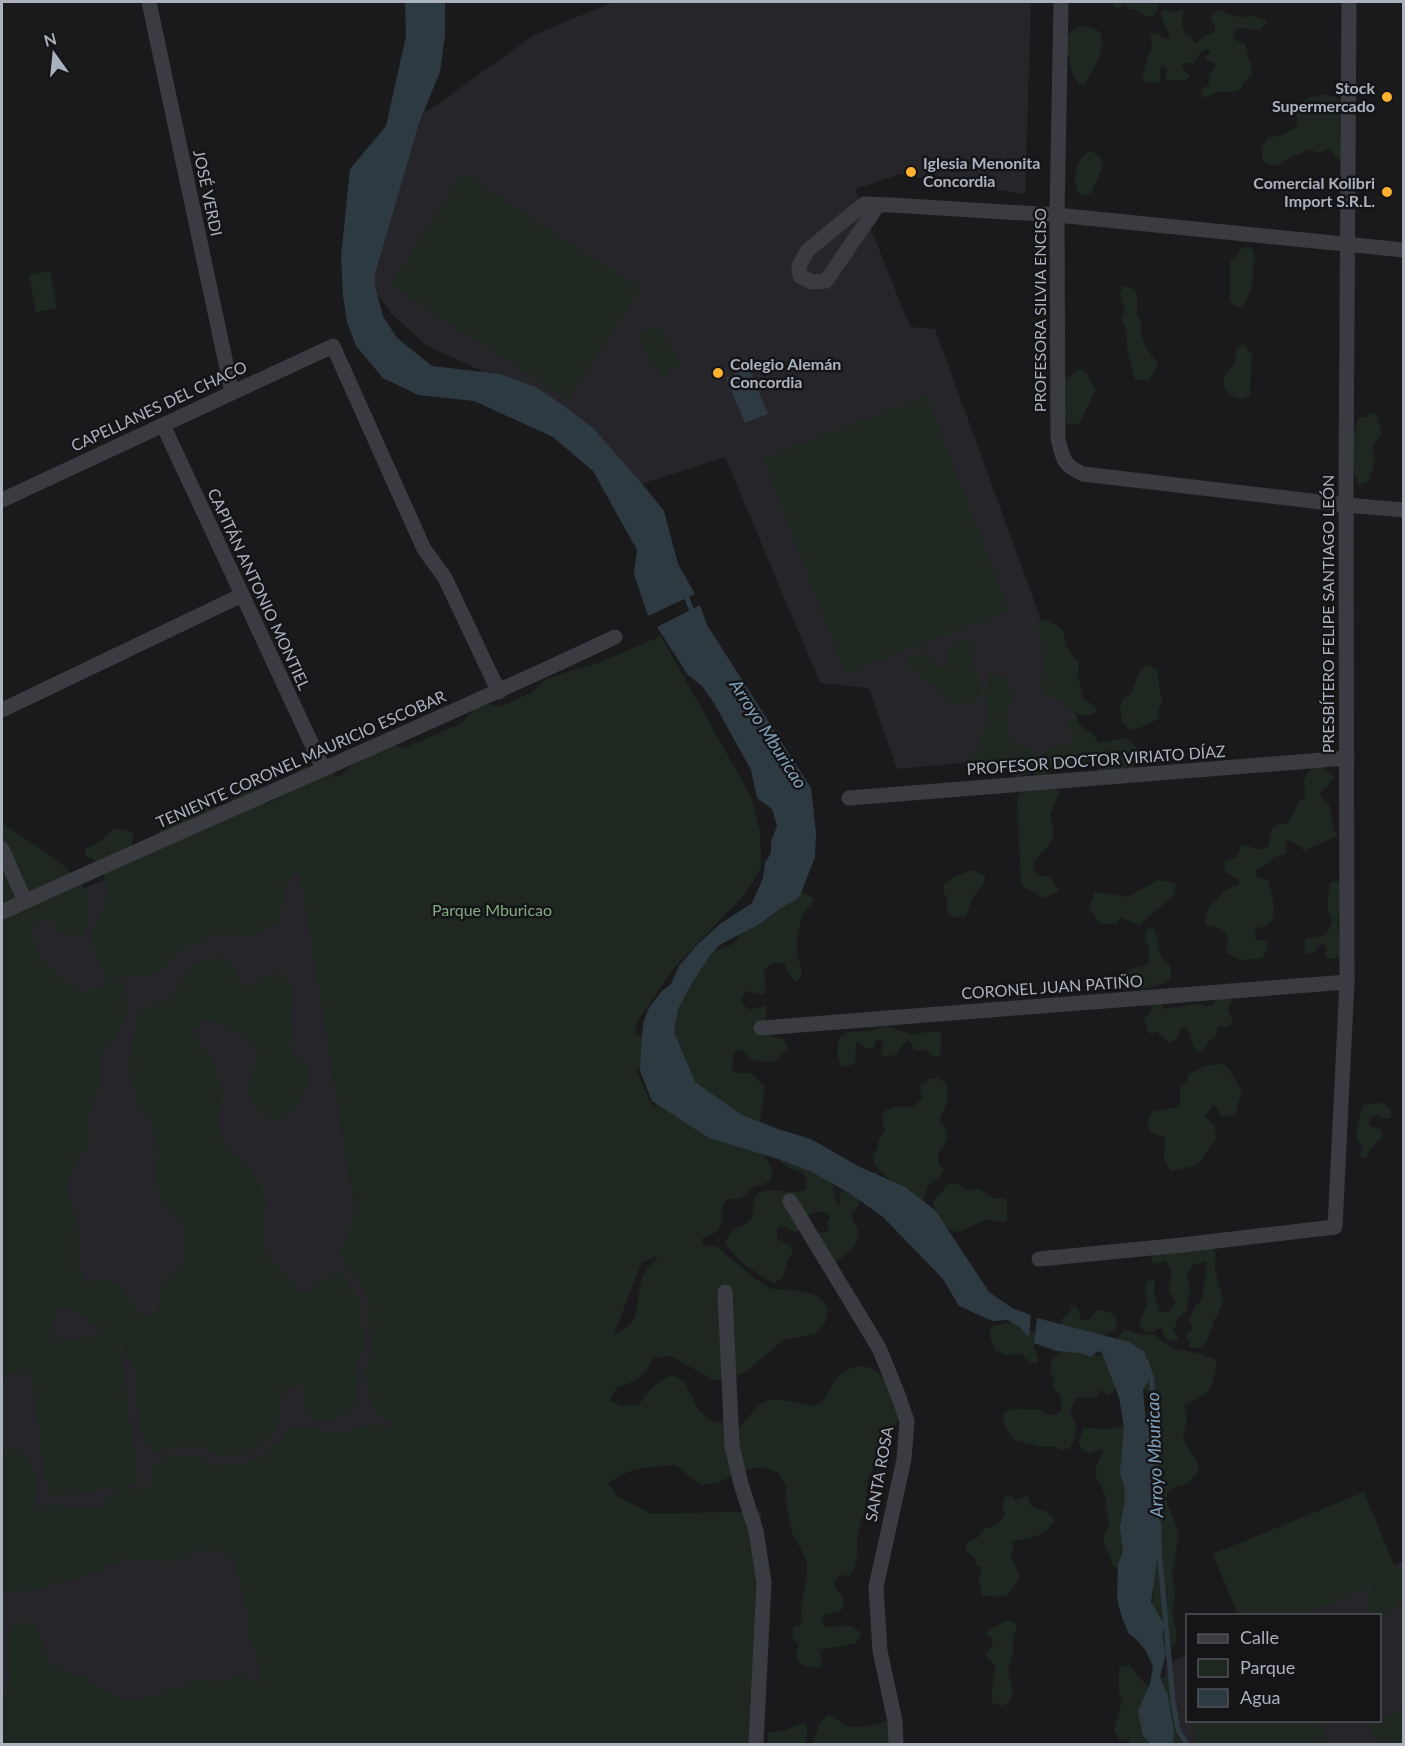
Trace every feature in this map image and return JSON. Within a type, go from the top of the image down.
[{"type":"street","name":"JOSÉ VERDI","points":[[149,2],[232,392]]},
{"type":"street","name":"PROFESORA SILVIA ENCISO","points":[[1061,2],[1057,215],[1058,439],[1065,462],[1070,468],[1083,474],[1346,505]]},
{"type":"street","name":"PRESBÍTERO FELIPE SANTIAGO LEÓN","points":[[1039,1259],[1335,1227],[1347,982],[1346,245],[1349,2]]},
{"type":"street","points":[[878,205],[826,281],[813,282],[800,276],[799,266],[808,250],[864,204],[1057,215],[1404,250]]},
{"type":"street","name":"CAPELLANES DEL CHACO","points":[[2,500],[333,345],[424,549],[445,578],[499,692]]},
{"type":"street","name":"CAPITÁN ANTONIO MONTIEL","points":[[163,425],[323,768]]},
{"type":"street","points":[[1346,505],[1404,510]]},
{"type":"street","points":[[2,710],[242,595]]},
{"type":"street","name":"TENIENTE CORONEL MAURICIO ESCOBAR","points":[[2,912],[499,692],[615,637]]},
{"type":"street","name":"PROFESOR DOCTOR VIRIATO DÍAZ","points":[[849,798],[1347,758]]},
{"type":"street","points":[[2,849],[25,902]]},
{"type":"street","name":"CORONEL JUAN PATIÑO","points":[[761,1028],[1347,982]]},
{"type":"street","name":"SANTA ROSA","points":[[790,1201],[879,1348],[907,1421],[904,1459],[876,1587],[880,1651],[895,1721],[896,1744]]},
{"type":"street","points":[[725,1292],[732,1446],[756,1531],[764,1582],[756,1744]]},
{"type":"shaded area","name":"Colegio Alemán Concordia","points":[[613,2],[1031,2],[1025,194],[900,174],[855,189],[910,327],[935,329],[1089,751],[897,769],[869,688],[820,683],[725,457],[635,486],[546,401],[426,345],[393,315],[375,292],[371,204],[415,120],[534,35]]},
{"type":"shaded area","points":[[288,798],[400,1486],[276,1744],[2,1744],[2,925]]},
{"type":"shaded area","points":[[1403,1561],[1403,1744],[1181,1744],[1164,1666],[1186,1655],[1186,1722],[1381,1722],[1381,1614],[1281,1614]]},
{"type":"green space","points":[[1110,2],[1156,2],[1159,6],[1154,15],[1146,17],[1137,10],[1129,9],[1125,4],[1117,9]]},
{"type":"green space","points":[[1163,9],[1172,12],[1183,9],[1182,21],[1186,35],[1190,35],[1195,43],[1215,32],[1210,18],[1218,10],[1239,17],[1253,16],[1265,20],[1267,23],[1260,30],[1239,28],[1233,32],[1235,40],[1246,44],[1251,67],[1252,76],[1244,82],[1241,89],[1234,92],[1217,92],[1205,98],[1200,90],[1209,85],[1210,73],[1216,65],[1206,60],[1206,56],[1210,54],[1207,49],[1200,53],[1194,63],[1183,63],[1182,67],[1190,76],[1186,80],[1166,80],[1167,70],[1163,66],[1160,68],[1160,81],[1153,83],[1142,81],[1152,47],[1150,35],[1155,33],[1165,39],[1170,38],[1160,13]]},
{"type":"green space","points":[[1084,26],[1099,31],[1102,45],[1101,52],[1085,85],[1080,85],[1072,71],[1065,39],[1076,27]]},
{"type":"green space","points":[[1326,95],[1336,97],[1341,101],[1343,161],[1336,158],[1330,149],[1319,153],[1309,149],[1279,165],[1263,162],[1262,147],[1268,137],[1279,136],[1297,127],[1297,111],[1300,103],[1310,98]]},
{"type":"green space","points":[[1090,151],[1101,160],[1102,170],[1092,193],[1081,196],[1076,185],[1076,172],[1081,159]]},
{"type":"green space","points":[[463,173],[641,289],[568,400],[390,285]]},
{"type":"green space","points":[[1249,247],[1254,251],[1251,287],[1242,308],[1237,308],[1230,299],[1230,264],[1242,248]]},
{"type":"green space","points":[[50,271],[57,308],[36,312],[29,275]]},
{"type":"green space","points":[[1124,286],[1131,288],[1137,294],[1137,313],[1142,323],[1140,331],[1145,345],[1158,365],[1149,380],[1135,380],[1127,347],[1127,332],[1121,318],[1125,311],[1120,293]]},
{"type":"green space","points":[[658,325],[681,366],[661,377],[638,336]]},
{"type":"green space","points":[[1244,344],[1252,355],[1250,395],[1242,399],[1234,397],[1225,389],[1224,380],[1229,369],[1235,364],[1236,348]]},
{"type":"green space","points":[[1079,369],[1086,372],[1096,390],[1078,424],[1067,424],[1062,412],[1064,381]]},
{"type":"green space","points":[[927,396],[1009,611],[845,673],[763,458]]},
{"type":"green space","points":[[1370,413],[1376,414],[1382,433],[1372,446],[1375,459],[1369,481],[1359,485],[1354,471],[1351,440],[1359,417],[1366,417]]},
{"type":"green space","points":[[1047,620],[1062,629],[1069,651],[1079,663],[1078,675],[1083,698],[1096,707],[1096,711],[1089,715],[1074,713],[1048,695],[1042,688],[1046,661],[1041,651],[1042,643],[1037,624],[1039,621]]},
{"type":"green space","name":"Parque Mburicao","points":[[661,636],[751,797],[760,830],[761,867],[746,893],[674,968],[637,1022],[635,1034],[644,1038],[653,1061],[637,1071],[654,1110],[657,1102],[762,1152],[772,1170],[769,1182],[754,1187],[741,1198],[726,1200],[720,1227],[711,1235],[702,1238],[701,1244],[717,1247],[753,1277],[772,1289],[802,1291],[818,1296],[828,1308],[825,1323],[814,1334],[784,1340],[745,1372],[730,1379],[714,1380],[670,1356],[654,1358],[646,1372],[632,1382],[617,1388],[609,1400],[622,1406],[639,1405],[653,1387],[672,1375],[685,1382],[698,1409],[709,1420],[740,1426],[762,1403],[770,1400],[808,1405],[820,1403],[837,1378],[851,1368],[863,1366],[878,1373],[889,1386],[901,1409],[897,1424],[880,1449],[875,1466],[868,1478],[855,1567],[849,1576],[839,1575],[834,1582],[836,1589],[844,1599],[842,1610],[822,1616],[824,1627],[852,1626],[862,1634],[856,1643],[820,1650],[822,1661],[820,1668],[804,1665],[797,1660],[799,1645],[794,1640],[792,1632],[794,1627],[802,1624],[801,1607],[807,1576],[807,1561],[792,1533],[786,1501],[786,1486],[779,1473],[763,1467],[745,1470],[717,1483],[701,1485],[675,1465],[649,1467],[624,1474],[608,1484],[617,1496],[651,1514],[761,1511],[760,1718],[763,1744],[2,1744],[2,1697],[9,1681],[9,1637],[12,1629],[23,1620],[36,1625],[51,1666],[81,1676],[123,1700],[152,1697],[195,1681],[226,1680],[241,1676],[256,1680],[263,1686],[249,1637],[247,1614],[233,1555],[201,1549],[172,1562],[124,1558],[97,1572],[36,1590],[2,1591],[2,1450],[15,1448],[30,1462],[38,1481],[34,1501],[38,1508],[58,1505],[69,1509],[104,1505],[111,1494],[122,1489],[150,1488],[151,1469],[176,1456],[186,1455],[212,1463],[237,1465],[265,1454],[285,1432],[293,1428],[304,1427],[338,1432],[378,1423],[391,1431],[389,1422],[377,1414],[372,1407],[363,1373],[372,1350],[368,1319],[369,1304],[364,1288],[344,1264],[338,1249],[347,1241],[355,1208],[300,875],[288,883],[281,912],[270,928],[244,936],[223,935],[208,938],[185,947],[160,971],[143,976],[111,980],[123,986],[127,1016],[120,1031],[100,1054],[100,1086],[89,1114],[90,1144],[71,1170],[66,1186],[69,1201],[76,1215],[79,1233],[79,1267],[84,1280],[115,1282],[144,1316],[159,1310],[159,1293],[164,1278],[178,1269],[185,1256],[186,1241],[182,1225],[161,1200],[154,1170],[159,1154],[156,1139],[152,1125],[136,1098],[128,1068],[136,1023],[143,1009],[158,1002],[172,1000],[185,974],[196,963],[204,960],[225,958],[235,970],[241,984],[256,985],[268,975],[282,973],[292,985],[293,1001],[290,1016],[292,1031],[289,1045],[296,1059],[309,1067],[309,1082],[295,1108],[282,1118],[267,1118],[257,1109],[252,1100],[250,1085],[257,1048],[247,1036],[219,1023],[204,1020],[191,1030],[199,1043],[210,1053],[220,1082],[224,1097],[218,1112],[219,1127],[224,1142],[245,1163],[263,1188],[267,1203],[262,1233],[264,1248],[272,1261],[286,1273],[300,1292],[311,1290],[315,1282],[338,1272],[344,1276],[350,1289],[362,1301],[362,1325],[366,1341],[359,1363],[356,1404],[333,1419],[322,1420],[307,1415],[303,1407],[303,1384],[291,1386],[281,1398],[275,1433],[269,1440],[251,1451],[230,1457],[194,1447],[155,1453],[143,1440],[138,1425],[137,1377],[120,1345],[139,1484],[48,1497],[30,1368],[9,1375],[2,1382],[2,822],[58,861],[78,879],[85,890],[88,897],[89,915],[88,924],[80,936],[73,937],[64,934],[51,920],[41,921],[34,925],[33,939],[43,959],[61,978],[81,993],[96,989],[109,980],[99,964],[94,949],[93,934],[108,891],[97,864],[92,858],[86,856],[85,849],[102,840],[114,828],[133,832],[132,847],[158,832],[179,810],[222,805],[248,788],[259,791],[261,798],[268,803],[275,800],[278,792],[301,768],[335,763],[334,778],[341,775],[362,754],[392,745],[404,748],[460,724],[475,709],[489,704],[499,707],[531,693],[545,680],[601,662]],"holes":[[[661,1256],[649,1266],[643,1277],[637,1310],[633,1319],[626,1328],[614,1334],[642,1262]],[[65,1306],[91,1322],[104,1334],[50,1342],[54,1317]]]},
{"type":"green space","points":[[959,641],[968,642],[975,648],[972,662],[981,685],[977,702],[961,705],[949,703],[944,696],[908,666],[906,656],[927,653],[939,666],[946,667],[948,652]]},
{"type":"green space","points":[[1149,665],[1158,670],[1162,700],[1158,711],[1159,718],[1145,726],[1131,730],[1122,722],[1120,705],[1124,698],[1131,694],[1141,669]]},
{"type":"green space","points":[[996,674],[1007,678],[1012,700],[1007,714],[1011,740],[1042,755],[1058,744],[1072,744],[1072,736],[1066,722],[1068,719],[1075,718],[1082,727],[1092,733],[1099,743],[1124,738],[1136,747],[1137,758],[1126,783],[1111,785],[1097,767],[1089,766],[1080,760],[1067,768],[1050,767],[1046,776],[1031,773],[1016,777],[1010,773],[1010,761],[1005,756],[991,770],[983,774],[968,768],[967,760],[980,747],[982,731],[990,719],[982,690],[989,676]]},
{"type":"green space","points":[[1322,767],[1335,777],[1319,795],[1329,804],[1334,831],[1339,835],[1303,851],[1302,847],[1288,840],[1286,854],[1274,857],[1266,865],[1255,870],[1257,877],[1268,880],[1273,899],[1273,919],[1264,927],[1256,928],[1254,936],[1256,939],[1267,941],[1267,950],[1262,958],[1240,960],[1226,952],[1228,936],[1226,933],[1218,928],[1204,925],[1209,906],[1218,899],[1222,892],[1239,884],[1239,880],[1226,872],[1224,864],[1237,857],[1241,846],[1245,845],[1259,850],[1269,846],[1271,830],[1277,825],[1288,823],[1299,802],[1305,798],[1305,778],[1311,769]]},
{"type":"green space","points":[[1026,787],[1048,787],[1060,791],[1050,815],[1053,823],[1051,842],[1033,862],[1037,875],[1050,877],[1059,891],[1044,898],[1021,885],[1017,797]]},
{"type":"green space","points":[[973,870],[985,876],[985,881],[972,899],[966,916],[953,916],[947,911],[944,885],[954,877]]},
{"type":"green space","points":[[1158,880],[1176,883],[1174,895],[1139,925],[1121,917],[1116,924],[1100,924],[1089,907],[1095,892],[1128,897]]},
{"type":"green space","points":[[1339,881],[1345,889],[1337,920],[1342,956],[1328,958],[1325,955],[1324,944],[1320,945],[1313,954],[1306,953],[1304,946],[1306,939],[1325,935],[1328,932],[1332,921],[1327,907],[1330,883]]},
{"type":"green space","points":[[801,892],[814,900],[805,911],[799,930],[797,953],[801,973],[798,981],[794,981],[784,964],[773,964],[764,971],[766,987],[764,995],[747,991],[742,996],[742,1003],[748,1009],[766,1006],[766,1030],[770,1036],[782,1039],[789,1048],[775,1062],[752,1059],[742,1049],[735,1052],[733,1070],[739,1073],[751,1073],[765,1087],[759,1127],[695,1096],[671,1024],[691,980],[707,956],[731,945],[740,933]]},
{"type":"green space","points":[[1152,927],[1157,937],[1160,956],[1170,966],[1171,977],[1166,983],[1147,988],[1124,990],[1118,985],[1122,974],[1150,963],[1148,956],[1150,948],[1145,936],[1148,928]]},
{"type":"green space","points":[[1231,996],[1228,1008],[1233,1023],[1226,1028],[1218,1025],[1216,1036],[1208,1042],[1203,1051],[1196,1050],[1185,1027],[1181,1028],[1177,1039],[1169,1043],[1156,1031],[1151,1034],[1148,1032],[1144,1018],[1151,1011],[1151,1002],[1163,1002],[1163,1009],[1196,1004],[1206,1006],[1212,1005],[1217,999]]},
{"type":"green space","points":[[886,1026],[913,1035],[931,1031],[942,1033],[940,1056],[934,1057],[927,1050],[915,1050],[909,1040],[903,1044],[897,1055],[882,1055],[884,1044],[879,1039],[873,1048],[866,1049],[860,1043],[856,1043],[855,1062],[849,1066],[841,1066],[837,1054],[838,1039],[848,1032],[870,1031]]},
{"type":"green space","points":[[1220,1064],[1227,1066],[1242,1092],[1235,1114],[1222,1117],[1214,1104],[1204,1116],[1215,1125],[1216,1139],[1197,1165],[1171,1171],[1164,1158],[1165,1138],[1150,1132],[1147,1120],[1154,1111],[1180,1107],[1180,1086],[1188,1081],[1188,1075],[1205,1066]]},
{"type":"green space","points":[[938,1078],[947,1084],[947,1102],[940,1123],[946,1128],[947,1139],[939,1152],[938,1164],[944,1169],[940,1176],[928,1186],[920,1211],[875,1165],[873,1154],[885,1130],[882,1120],[883,1112],[893,1107],[913,1107],[922,1099],[920,1085],[930,1079]]},
{"type":"green space","points":[[1384,1103],[1391,1110],[1391,1118],[1384,1119],[1377,1115],[1370,1118],[1369,1126],[1380,1129],[1382,1137],[1369,1150],[1366,1158],[1362,1158],[1360,1155],[1363,1145],[1356,1137],[1362,1107],[1366,1104]]},
{"type":"green space","points":[[780,1152],[832,1183],[837,1204],[840,1204],[840,1194],[847,1189],[859,1198],[859,1205],[851,1214],[858,1233],[852,1250],[831,1264],[814,1234],[829,1231],[828,1213],[820,1211],[809,1214],[802,1228],[795,1232],[784,1227],[777,1228],[777,1239],[790,1245],[793,1253],[788,1259],[783,1277],[774,1284],[742,1263],[725,1244],[733,1230],[751,1219],[756,1196],[760,1193],[771,1190],[793,1192],[805,1190],[806,1183],[802,1172],[789,1168],[781,1162],[778,1159]]},
{"type":"green space","points":[[949,1184],[957,1184],[966,1190],[979,1189],[995,1199],[1007,1200],[1007,1220],[1001,1222],[986,1220],[957,1232],[947,1228],[943,1229],[933,1203]]},
{"type":"green space","points":[[1214,1249],[1222,1304],[1203,1345],[1200,1348],[1189,1347],[1189,1341],[1185,1336],[1193,1328],[1189,1320],[1194,1308],[1202,1299],[1206,1261],[1193,1265],[1187,1273],[1191,1295],[1188,1299],[1187,1310],[1179,1317],[1173,1331],[1178,1340],[1170,1341],[1165,1337],[1161,1327],[1151,1333],[1144,1331],[1139,1323],[1147,1306],[1145,1287],[1148,1280],[1155,1281],[1154,1292],[1159,1312],[1170,1311],[1176,1301],[1169,1292],[1171,1275],[1168,1264],[1165,1260],[1158,1264],[1151,1262],[1153,1255]]},
{"type":"green space","points":[[1071,1305],[1078,1308],[1081,1320],[1090,1318],[1101,1310],[1115,1315],[1117,1323],[1115,1330],[1101,1337],[1062,1327],[1061,1320],[1070,1312]]},
{"type":"green space","points":[[1013,1322],[1021,1323],[1037,1335],[1034,1348],[1039,1359],[1038,1363],[1030,1363],[1021,1354],[1005,1355],[995,1350],[990,1329],[992,1326]]},
{"type":"green space","points":[[1123,1331],[1139,1334],[1155,1335],[1172,1348],[1201,1354],[1216,1360],[1210,1389],[1185,1405],[1187,1420],[1183,1436],[1198,1464],[1198,1472],[1189,1483],[1174,1487],[1168,1492],[1166,1499],[1179,1534],[1172,1574],[1175,1597],[1172,1612],[1177,1636],[1175,1643],[1169,1649],[1161,1650],[1151,1608],[1154,1592],[1151,1585],[1153,1412],[1144,1387],[1118,1343],[1118,1338]]},
{"type":"green space","points":[[1066,1346],[1105,1356],[1118,1388],[1109,1395],[1100,1390],[1093,1397],[1076,1398],[1070,1412],[1076,1430],[1070,1448],[1062,1450],[1051,1446],[1040,1447],[1020,1440],[1016,1441],[1011,1436],[1003,1418],[1009,1410],[1041,1410],[1047,1415],[1055,1415],[1062,1411],[1060,1395],[1052,1386],[1054,1378],[1050,1372],[1052,1359]]},
{"type":"green space","points":[[1126,1425],[1140,1501],[1118,1568],[1112,1564],[1103,1539],[1109,1524],[1106,1497],[1096,1476],[1102,1449],[1089,1454],[1081,1449],[1079,1441],[1083,1428],[1110,1429]]},
{"type":"green space","points":[[1364,1492],[1397,1572],[1403,1569],[1403,1602],[1381,1616],[1381,1614],[1368,1610],[1367,1600],[1372,1587],[1304,1614],[1238,1614],[1213,1554]]},
{"type":"green space","points":[[1027,1496],[1032,1507],[1047,1512],[1055,1520],[1041,1534],[1011,1542],[1014,1549],[1010,1555],[1020,1576],[1009,1594],[997,1597],[982,1595],[979,1581],[982,1568],[976,1565],[975,1558],[966,1551],[966,1543],[977,1538],[984,1528],[994,1526],[1001,1520],[1005,1514],[1002,1504],[1005,1497],[1013,1497],[1014,1501]]},
{"type":"green space","points":[[1007,1620],[1017,1625],[1008,1670],[1013,1693],[1008,1703],[1001,1706],[993,1703],[991,1699],[995,1665],[986,1656],[993,1639],[986,1634],[990,1629]]},
{"type":"green space","points":[[1129,1665],[1150,1690],[1158,1676],[1166,1677],[1173,1693],[1176,1730],[1183,1744],[1159,1744],[1152,1731],[1147,1744],[1131,1744],[1128,1739],[1120,1741],[1114,1730],[1122,1701],[1119,1691],[1119,1668]]},
{"type":"green space","points":[[1403,1708],[1403,1744],[1378,1744],[1369,1723],[1381,1722],[1381,1719]]},
{"type":"green space","points":[[828,1715],[850,1727],[867,1726],[889,1720],[900,1744],[812,1744],[820,1722]]},
{"type":"green space","points":[[1191,1722],[1322,1722],[1328,1744],[1198,1744]]},
{"type":"green space","points":[[798,1724],[805,1724],[806,1744],[768,1744],[767,1733],[786,1730]]},
{"type":"water","points":[[405,2],[445,2],[445,35],[440,72],[419,123],[375,274],[375,286],[383,316],[397,338],[432,366],[500,374],[536,387],[593,428],[664,511],[678,564],[695,594],[648,616],[634,574],[637,550],[593,471],[553,437],[474,401],[418,395],[383,378],[356,346],[347,322],[341,256],[350,169],[386,126],[406,36]]},
{"type":"water","points":[[749,368],[768,414],[745,423],[726,378]]},
{"type":"water","points":[[700,605],[707,625],[811,788],[816,833],[815,857],[799,898],[758,925],[721,944],[710,955],[678,1009],[674,1032],[695,1082],[742,1115],[811,1139],[858,1166],[905,1187],[935,1210],[989,1292],[1012,1308],[1031,1315],[1029,1338],[1020,1327],[1007,1320],[992,1321],[959,1306],[943,1279],[883,1217],[849,1193],[812,1172],[709,1138],[652,1101],[640,1071],[644,1020],[649,1008],[661,992],[671,984],[679,966],[698,944],[720,924],[752,903],[763,878],[765,863],[771,853],[771,841],[777,826],[772,809],[757,798],[751,770],[714,703],[702,686],[688,675],[657,627]]},
{"type":"water","points":[[1037,1318],[1129,1342],[1145,1352],[1149,1380],[1143,1390],[1146,1422],[1156,1442],[1159,1458],[1157,1500],[1162,1549],[1157,1560],[1151,1602],[1164,1624],[1162,1637],[1166,1654],[1160,1677],[1168,1696],[1174,1732],[1173,1744],[1150,1744],[1143,1736],[1138,1711],[1150,1684],[1153,1666],[1146,1651],[1129,1634],[1117,1598],[1118,1565],[1123,1551],[1120,1527],[1125,1499],[1120,1473],[1124,1427],[1119,1397],[1102,1353],[1098,1351],[1091,1357],[1080,1353],[1056,1351],[1034,1343]]},
{"type":"waterway","name":"Arroyo Mburicao","points":[[684,591],[694,616]]},
{"type":"waterway","name":"Arroyo Mburicao","points":[[1146,1361],[1152,1380],[1154,1444]]},
{"type":"waterway","name":"Arroyo Mburicao","points":[[1159,1549],[1173,1701],[1178,1730],[1187,1744]]},
{"type":"place","name":"Stock Supermercado","points":[[1387,97]]},
{"type":"place","name":"Iglesia Menonita Concordia","points":[[911,172]]},
{"type":"place","name":"Comercial Kolibri Import S.R.L.","points":[[1387,192]]},
{"type":"place","name":"Colegio Alemán Concordia","points":[[718,373]]}]
